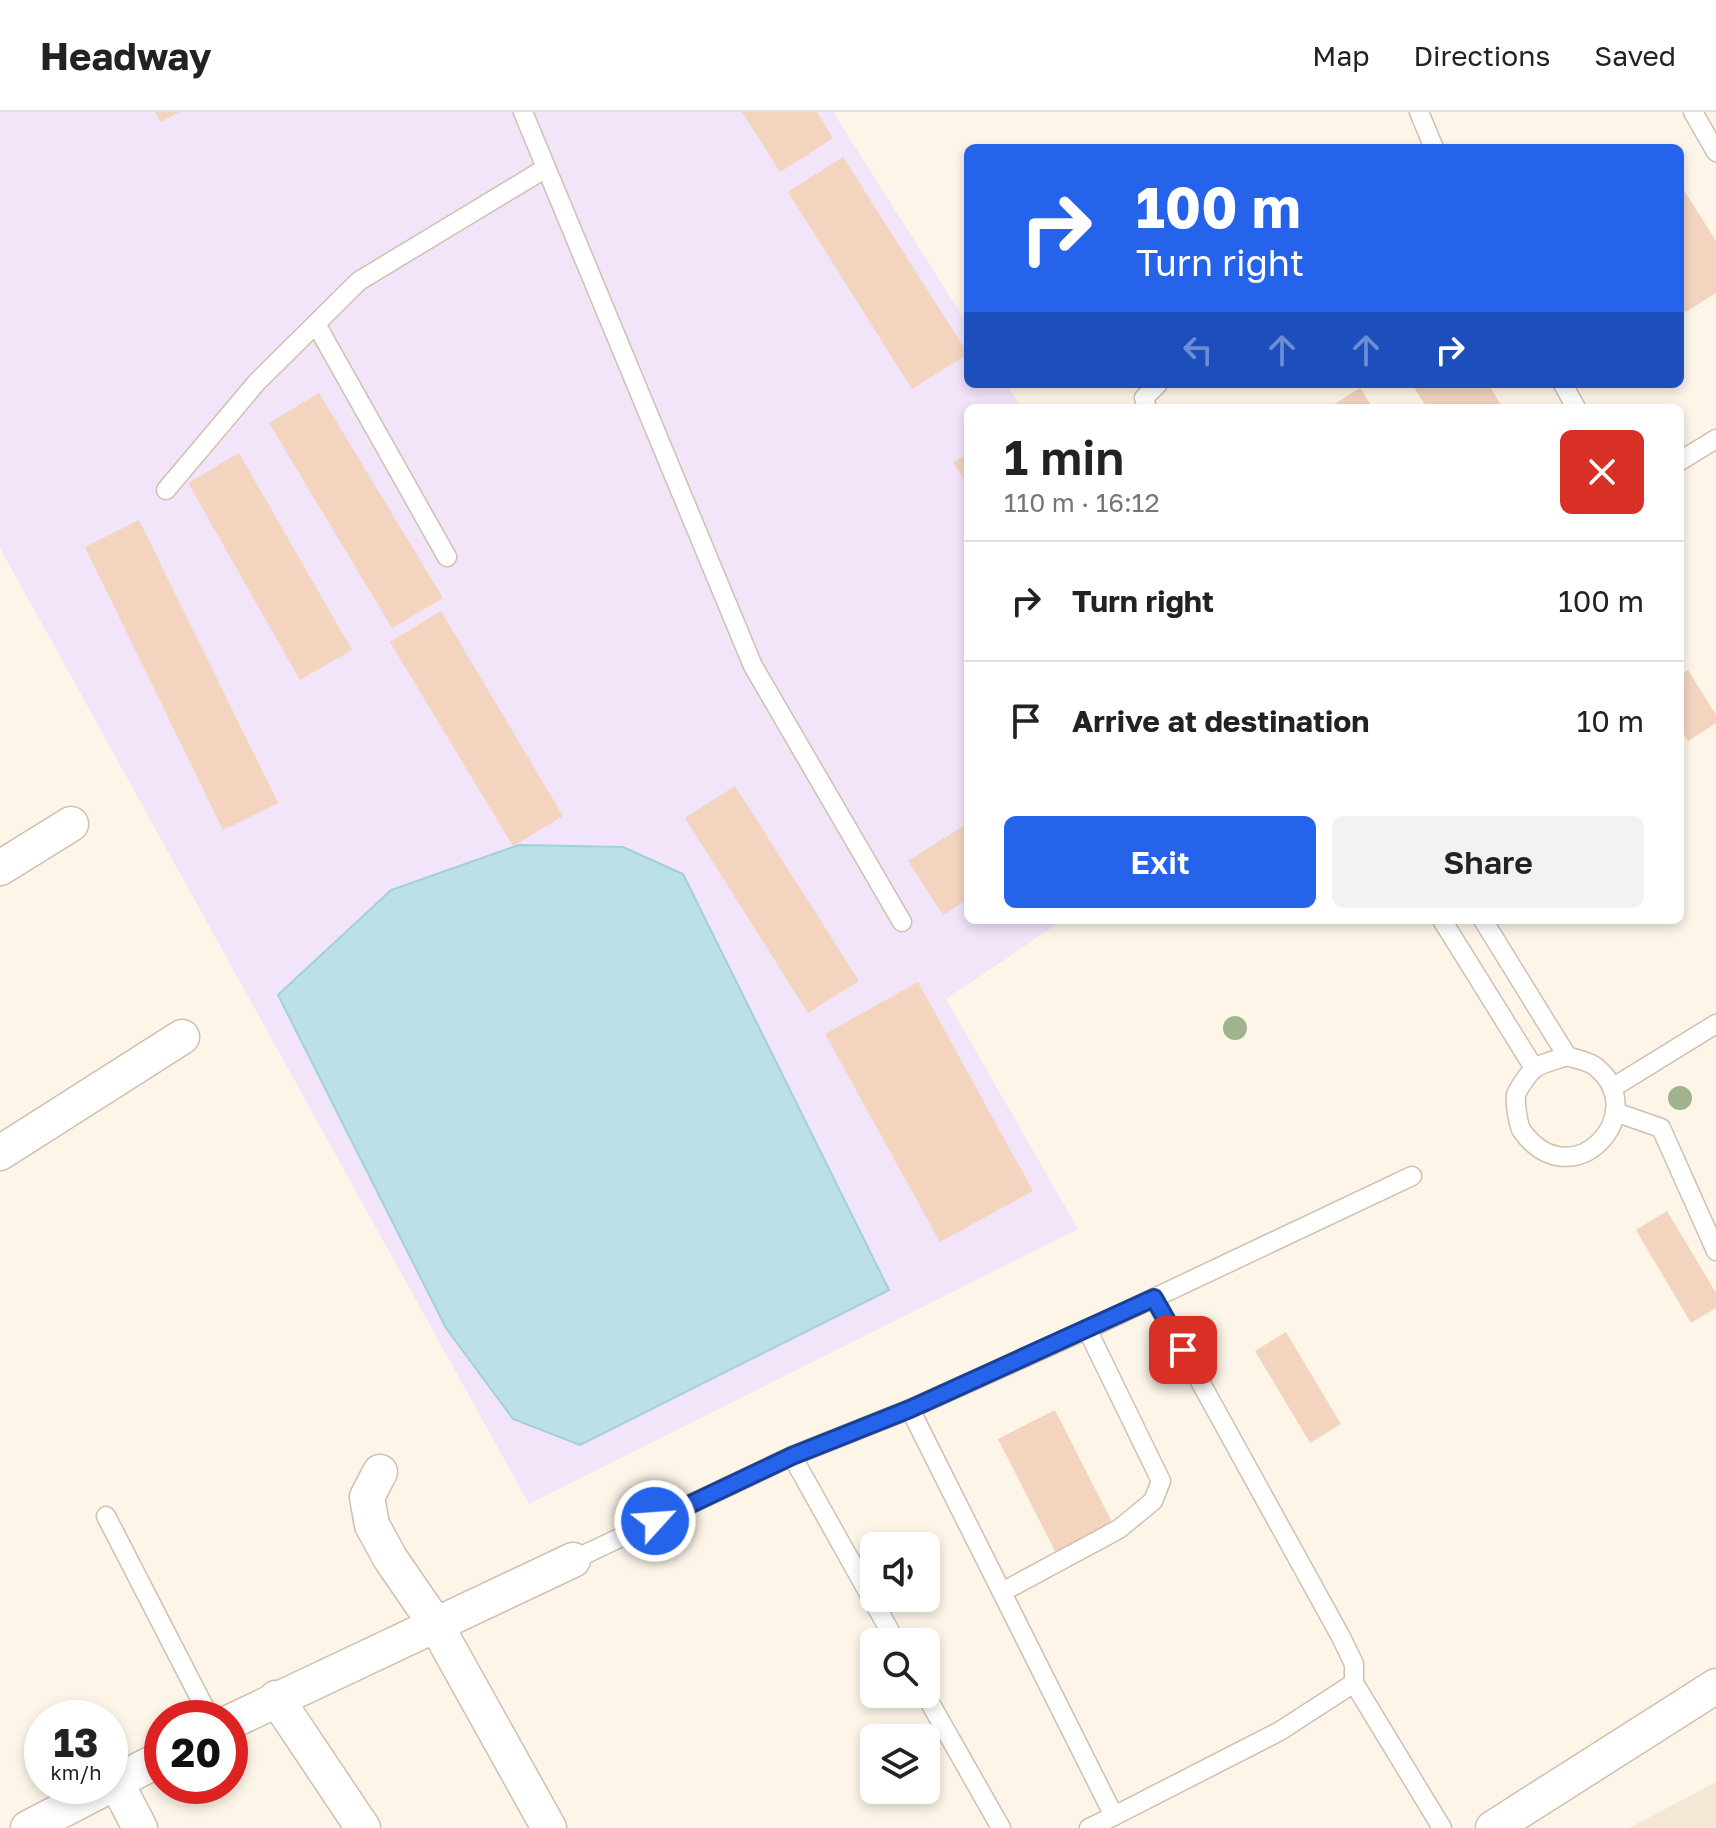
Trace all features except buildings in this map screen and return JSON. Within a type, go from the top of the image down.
[{"type":"street","points":[[0,868],[71,824]]},
{"type":"street","points":[[0,1153],[182,1037]]},
{"type":"street","points":[[380,1472],[367,1497],[372,1525],[390,1558],[436,1625],[549,1828]]},
{"type":"street","points":[[248,1713],[573,1560]]},
{"type":"street","points":[[1493,1828],[1716,1686]]},
{"type":"street","points":[[276,1698],[363,1828]]},
{"type":"street","points":[[28,1828],[74,1804]]},
{"type":"street","points":[[124,1804],[140,1828]]},
{"type":"lane","points":[[523,112],[753,666],[902,922]]},
{"type":"lane","points":[[1419,112],[1432,144]]},
{"type":"lane","points":[[1693,112],[1716,152]]},
{"type":"lane","points":[[166,490],[257,382],[359,281],[546,168]]},
{"type":"lane","points":[[316,324],[447,557]]},
{"type":"lane","points":[[1146,404],[1144,398],[1154,388]]},
{"type":"lane","points":[[1684,459],[1716,439]]},
{"type":"lane","points":[[1444,924],[1534,1068]]},
{"type":"lane","points":[[1485,924],[1567,1056]]},
{"type":"lane","points":[[1612,1088],[1716,1024]]},
{"type":"lane","points":[[1567,1056],[1595,1065],[1612,1088],[1615,1112],[1607,1135],[1590,1152],[1566,1158],[1543,1152],[1520,1128],[1516,1095],[1534,1068],[1567,1056]]},
{"type":"lane","points":[[1615,1112],[1661,1128],[1716,1251]]},
{"type":"lane","points":[[573,1560],[792,1456],[910,1409],[1087,1329],[1412,1176]]},
{"type":"lane","points":[[1154,1298],[1341,1637],[1354,1664],[1354,1683],[1442,1828]]},
{"type":"lane","points":[[1002,1592],[1119,1529],[1153,1501],[1161,1481],[1087,1329]]},
{"type":"lane","points":[[910,1409],[1114,1816]]},
{"type":"lane","points":[[792,1456],[888,1628]]},
{"type":"lane","points":[[106,1516],[201,1700]]},
{"type":"lane","points":[[1089,1828],[1280,1731],[1354,1683]]},
{"type":"lane","points":[[933,1708],[1001,1828]]},
{"type":"shaded area","points":[[0,112],[833,112],[964,319],[964,388],[1009,388],[1019,404],[964,404],[964,924],[1057,924],[946,999],[1078,1229],[529,1504],[0,548]]},
{"type":"shaded area","points":[[1716,1782],[1716,1828],[1629,1828]]},
{"type":"water","points":[[519,845],[623,847],[683,874],[889,1290],[580,1445],[513,1419],[446,1328],[278,995],[391,890]]},
{"type":"route","points":[[655,1521],[792,1456],[910,1409],[1154,1298],[1183,1350]]}]
